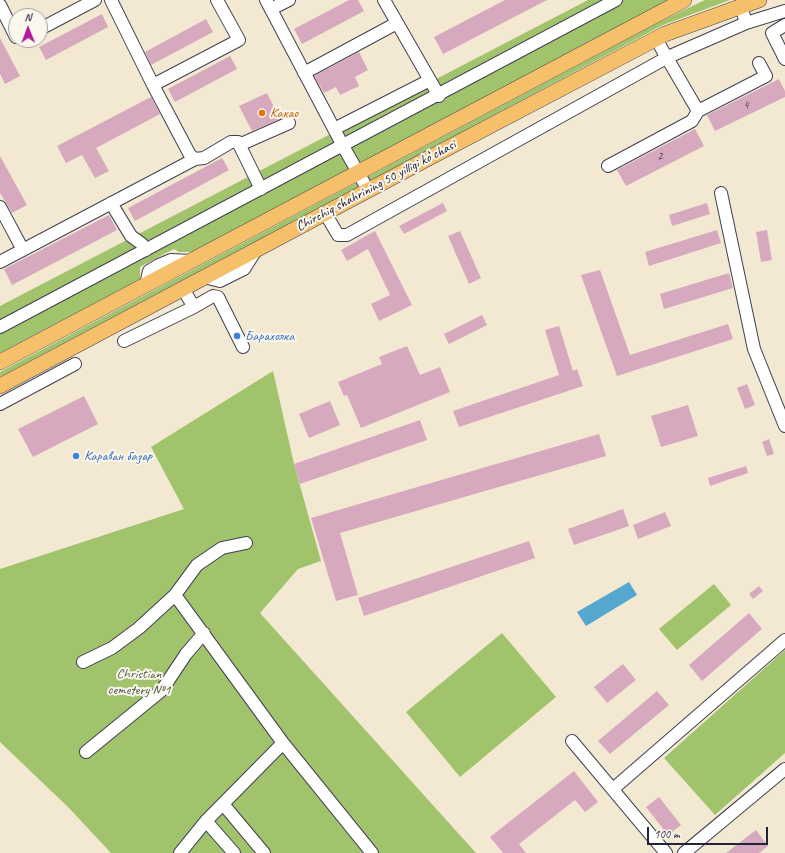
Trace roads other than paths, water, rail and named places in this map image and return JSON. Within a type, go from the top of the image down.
[{"type":"main road","name":"Chirchiq shahrining 50 yilligi koʻchasi","points":[[0,362],[684,0]]},
{"type":"main road","name":"Chirchiq shahrining 50 yilligi koʻchasi","points":[[0,386],[656,39],[759,0]]},
{"type":"street","points":[[48,25],[95,0]]},
{"type":"street","points":[[111,0],[181,140],[195,159]]},
{"type":"street","points":[[153,85],[239,40],[217,0]]},
{"type":"street","points":[[289,0],[269,4],[304,73],[368,190]]},
{"type":"street","points":[[384,0],[438,96]]},
{"type":"street","points":[[0,327],[438,96],[616,0]]},
{"type":"street","points":[[0,5],[8,21]]},
{"type":"street","points":[[741,6],[746,23]]},
{"type":"street","points":[[325,213],[338,235],[347,235],[668,57],[746,23],[785,11]]},
{"type":"street","points":[[304,73],[397,23]]},
{"type":"street","points":[[785,25],[772,34],[785,60]]},
{"type":"street","points":[[656,39],[668,57],[698,111]]},
{"type":"street","points":[[608,166],[692,121],[698,111],[766,76],[759,63]]},
{"type":"street","points":[[334,129],[430,80]]},
{"type":"street","points":[[239,145],[289,123]]},
{"type":"street","points":[[0,262],[195,159],[204,158],[231,142],[235,141],[239,145],[261,189]]},
{"type":"street","points":[[721,193],[754,349],[785,426]]},
{"type":"street","points":[[111,203],[131,236],[142,244],[146,250]]},
{"type":"street","points":[[0,207],[23,250]]},
{"type":"street","points":[[183,289],[194,307]]},
{"type":"street","points":[[124,341],[194,307],[213,296],[218,297],[243,346]]},
{"type":"street","points":[[0,404],[75,364]]},
{"type":"street","points":[[83,662],[118,644],[139,628],[175,594],[197,565],[222,548],[246,542]]},
{"type":"street","points":[[175,594],[190,617],[204,633],[283,743],[372,853]]},
{"type":"street","points":[[86,752],[162,690],[186,654],[204,633]]},
{"type":"street","points":[[612,789],[785,640]]},
{"type":"street","points":[[572,741],[666,853]]},
{"type":"street","points":[[180,853],[206,821],[283,743]]},
{"type":"street","points":[[684,853],[785,769]]},
{"type":"street","points":[[223,804],[264,853]]},
{"type":"street","points":[[206,821],[234,853]]},
{"type":"water","points":[[629,582],[637,595],[586,626],[577,612]]},
{"type":"place","name":"Какао","points":[[262,113]]},
{"type":"place","name":"Барахолка","points":[[237,336]]},
{"type":"place","name":"Караван базар","points":[[76,456]]},
{"type":"park label","name":"Christian cemetery №1","points":[[139,682]]}]
